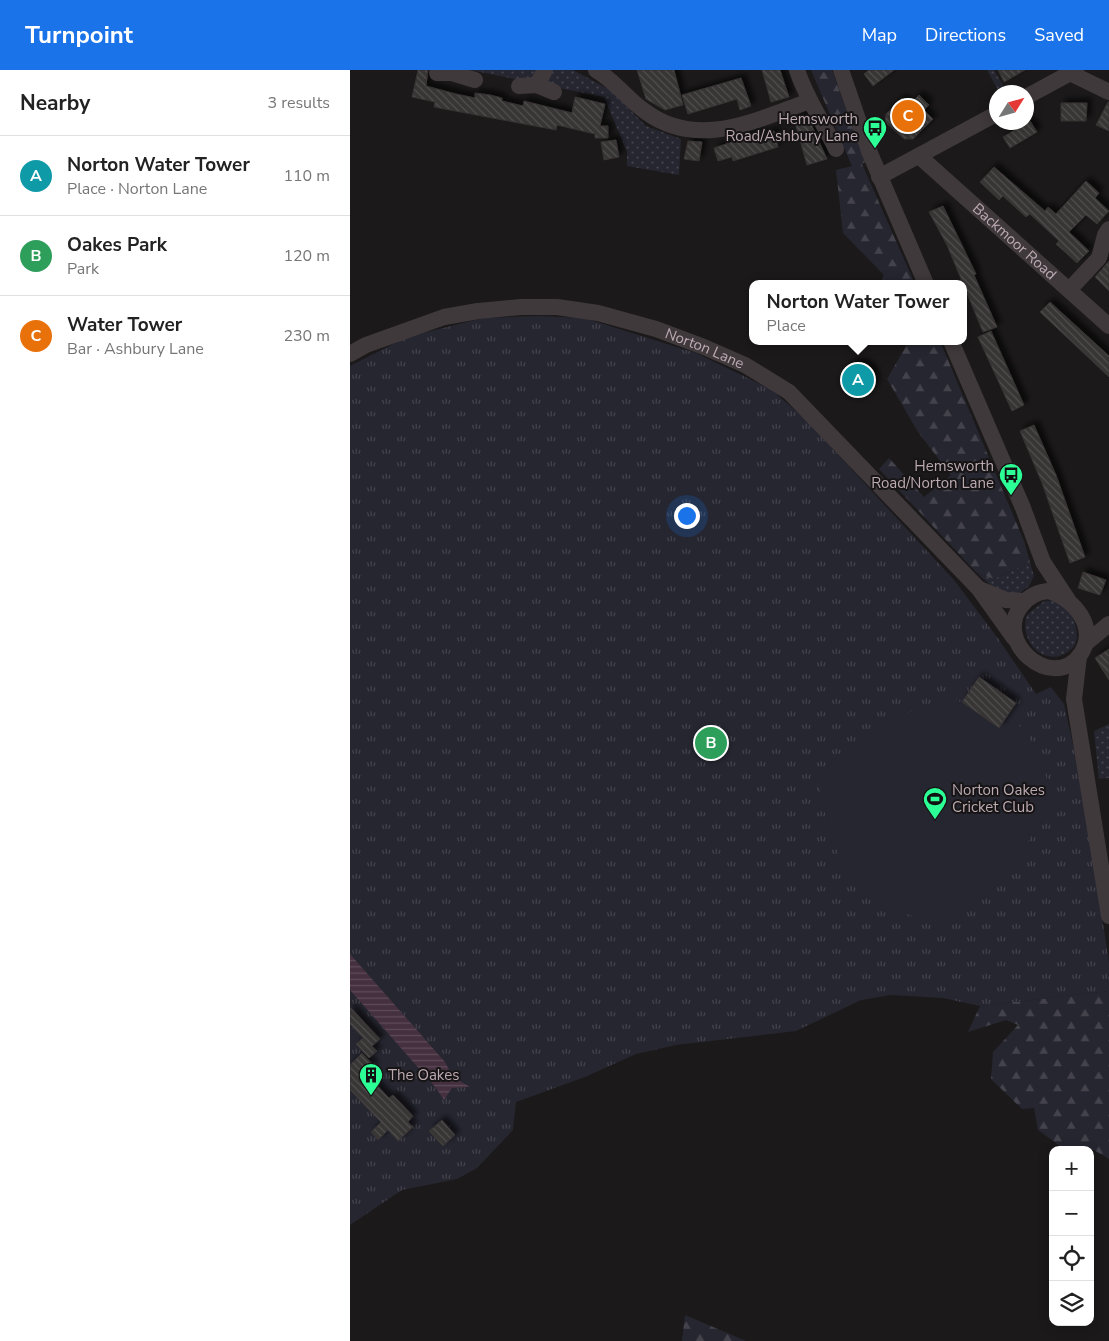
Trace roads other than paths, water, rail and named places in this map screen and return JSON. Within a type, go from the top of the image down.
[{"type":"street","points":[[538,85],[545,70]]},
{"type":"street","points":[[797,70],[810,101],[820,115],[836,149]]},
{"type":"street","points":[[841,70],[879,177],[924,280]]},
{"type":"street","points":[[447,72],[475,80]]},
{"type":"street","points":[[607,72],[645,112],[665,124],[686,130],[703,132],[736,128],[810,101]]},
{"type":"street","points":[[1034,93],[1073,72],[1109,92]]},
{"type":"street","points":[[519,86],[538,85],[554,92]]},
{"type":"street","points":[[879,177],[989,118]]},
{"type":"street","name":"Backmoor Road","points":[[919,156],[1109,326]]},
{"type":"street","points":[[1069,290],[1099,258],[1105,235],[1109,229]]},
{"type":"street","name":"Norton Lane","points":[[350,354],[366,345],[444,317],[478,311],[521,307],[556,307],[598,313],[656,329],[704,347],[745,365],[789,392],[979,589],[1014,638]]},
{"type":"street","points":[[953,345],[1023,508],[1044,562],[1068,600],[1080,613],[1097,621],[1109,622]]},
{"type":"street","points":[[1044,562],[1042,578],[1015,617],[1014,638],[1028,657],[1048,668],[1062,681],[1074,699]]},
{"type":"street","name":"Norton Lane","points":[[979,589],[1006,600],[1030,597]]},
{"type":"street","points":[[1030,597],[1048,591],[1068,600]]},
{"type":"street","points":[[1080,613],[1086,630],[1074,699],[1109,916]]},
{"type":"street","points":[[1048,668],[1069,664],[1109,622]]},
{"type":"place","name":"Water Tower","points":[[908,116]]},
{"type":"place","name":"Hemsworth Road/Ashbury Lane","points":[[875,149]]},
{"type":"place","name":"Norton Water Tower","points":[[858,380]]},
{"type":"place","name":"Hemsworth Road/Norton Lane","points":[[1011,496]]},
{"type":"place","name":"Oakes Park","points":[[711,743]]},
{"type":"place","name":"Norton Oakes Cricket Club","points":[[935,820]]},
{"type":"place","name":"The Oakes","points":[[371,1096]]}]
